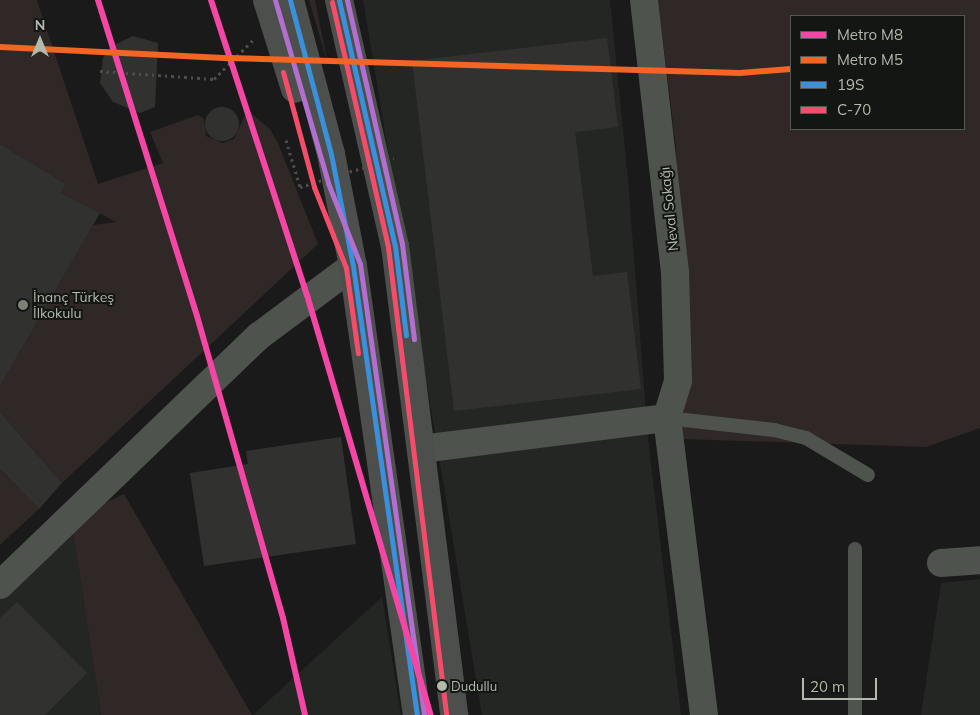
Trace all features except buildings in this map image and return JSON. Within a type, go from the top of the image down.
[{"type":"main road","points":[[267,0],[321,184],[352,266]]},
{"type":"main road","points":[[290,0],[331,154],[352,266],[417,715]]},
{"type":"main road","points":[[339,0],[395,246],[454,715]]},
{"type":"street","name":"Neval Sokağı","points":[[644,0],[675,272],[678,381],[667,418]]},
{"type":"street","points":[[0,585],[259,336],[352,266]]},
{"type":"street","points":[[421,449],[667,418],[704,715]]},
{"type":"street","points":[[941,563],[980,560]]},
{"type":"lane","points":[[667,418],[774,430],[806,438],[868,475]]},
{"type":"lane","points":[[855,549],[855,715]]},
{"type":"path","points":[[100,71],[214,79],[254,39]]},
{"type":"path","points":[[286,140],[300,187],[394,158]]},
{"type":"shaded area","points":[[0,0],[37,0],[98,184],[163,163],[150,132],[198,115],[204,119],[206,136],[223,143],[234,139],[245,115],[252,114],[270,129],[278,143],[318,244],[62,483],[0,412],[0,386],[93,225],[116,222],[61,193],[66,184],[0,144]]},
{"type":"shaded area","points":[[309,0],[315,0],[328,65]]},
{"type":"shaded area","points":[[363,0],[610,0],[628,180],[648,439],[681,715],[482,715]]},
{"type":"shaded area","points":[[658,0],[980,0],[980,428],[926,447],[682,439],[676,148]]},
{"type":"shaded area","points":[[0,469],[39,509],[0,545]]},
{"type":"shaded area","points":[[124,494],[252,715],[101,715],[71,519]]},
{"type":"shaded area","points":[[71,519],[101,715],[0,715],[0,588]]},
{"type":"shaded area","points":[[980,579],[980,715],[921,715],[941,583]]},
{"type":"shaded area","points":[[382,597],[401,715],[253,715]]},
{"type":"metro line","name":"M8","points":[[98,0],[197,316],[283,618],[305,715]]},
{"type":"metro line","name":"M8","points":[[211,0],[307,295],[431,715]]},
{"type":"metro line","name":"M5","points":[[0,47],[229,58],[740,73],[790,69]]},
{"type":"transit line","points":[[275,0],[328,183],[360,264],[424,714]]},
{"type":"transit line","name":"19S","points":[[290,0],[331,154],[353,266],[417,715]]},
{"type":"transit line","name":"19S","points":[[339,0],[395,246],[406,335]]},
{"type":"transit line","points":[[347,0],[402,244],[414,339]]},
{"type":"transit line","name":"C-70","points":[[332,2],[388,247],[446,715]]},
{"type":"transit line","name":"C-70","points":[[283,72],[314,187],[346,268],[358,353]]},
{"type":"place","name":"İnanç Türkeş İlkokulu","points":[[23,305]]},
{"type":"place","name":"Dudullu","points":[[442,686]]}]
